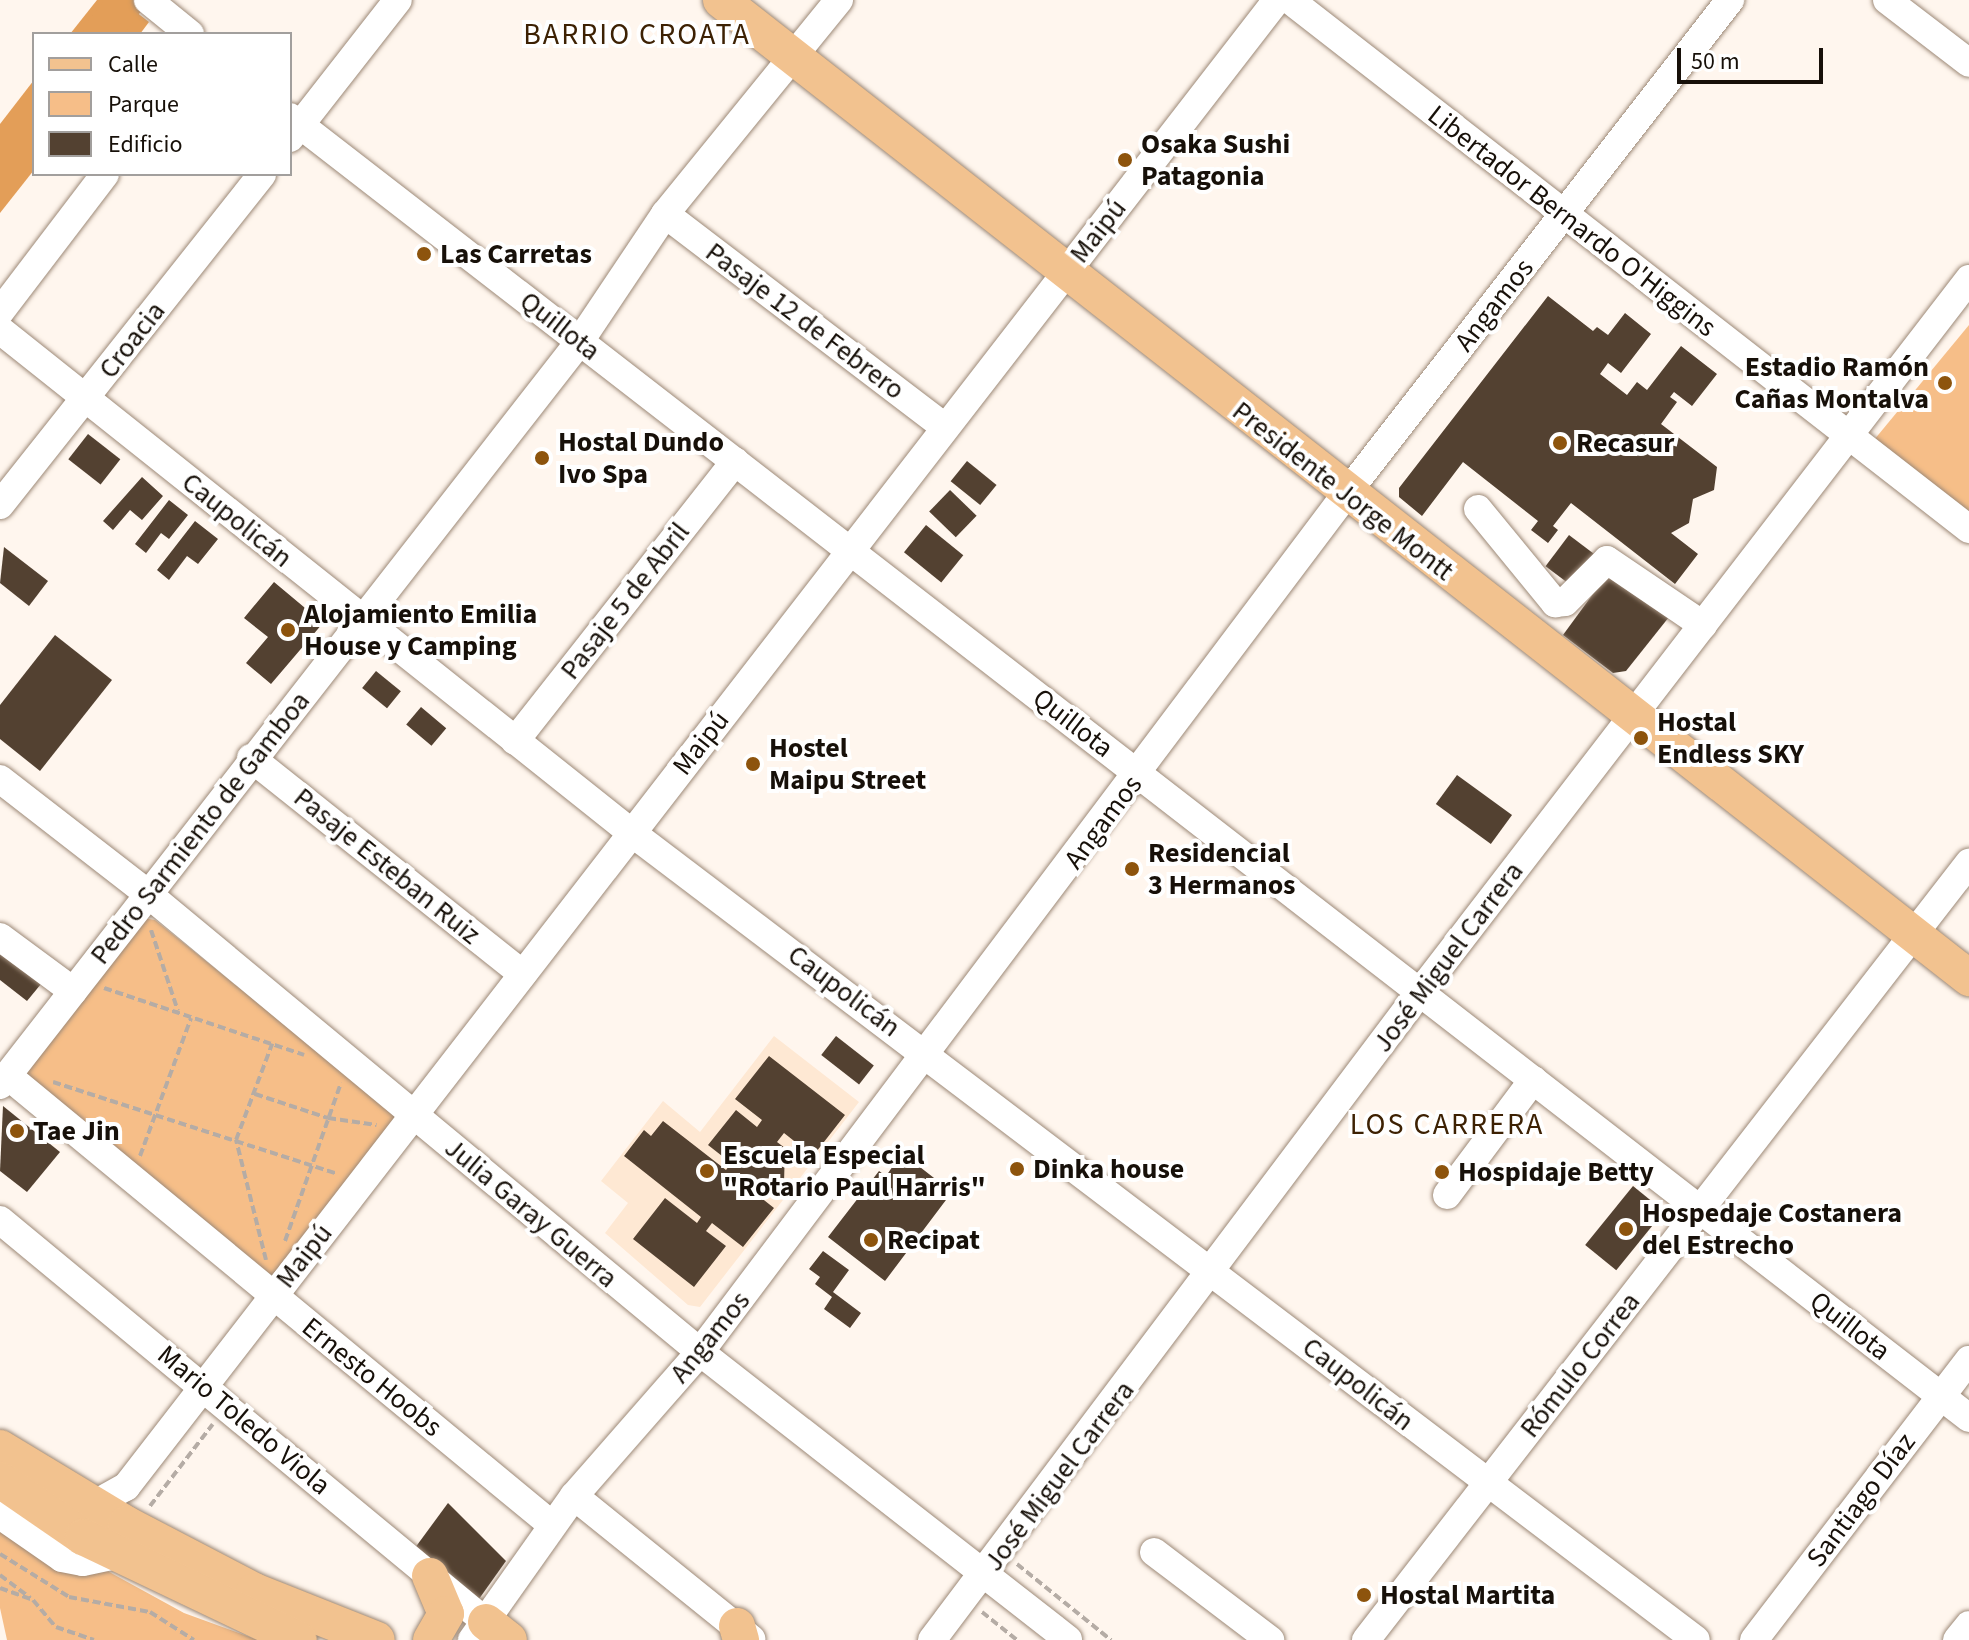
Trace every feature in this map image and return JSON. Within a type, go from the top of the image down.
[{"type":"main road","name":"Presidente Jorge Montt","points":[[721,0],[1346,494],[1969,978]]},
{"type":"main road","points":[[0,1448],[134,1532],[155,1575],[299,1640]]},
{"type":"main road","points":[[0,1480],[134,1532],[254,1591],[376,1638]]},
{"type":"main road","points":[[430,1576],[446,1614],[431,1640]]},
{"type":"street","points":[[293,127],[398,0]]},
{"type":"street","name":"Pedro Sarmiento de Gamboa","points":[[4,1081],[93,986],[148,894],[251,758],[580,341],[665,214],[839,0]]},
{"type":"street","name":"Maipú","points":[[93,1505],[126,1487],[1277,0]]},
{"type":"street","name":"Libertador Bernardo O'Higgins","points":[[1290,0],[1969,529]]},
{"type":"street","name":"Angamos","points":[[489,1634],[552,1525],[574,1496],[700,1352],[1140,774],[1346,494],[1730,0]]},
{"type":"street","points":[[1887,0],[1969,63]]},
{"type":"street","points":[[156,7],[187,32]]},
{"type":"street","name":"Quillota","points":[[293,127],[580,341],[1969,1418]]},
{"type":"street","points":[[0,312],[103,176]]},
{"type":"street","name":"Croacia","points":[[0,505],[260,176]]},
{"type":"street","name":"Pasaje 12 de Febrero","points":[[665,214],[945,427]]},
{"type":"street","name":"José Miguel Carrera","points":[[932,1640],[994,1563],[1420,992],[1969,279]]},
{"type":"street","name":"Caupolicán","points":[[0,330],[632,833],[929,1054],[1487,1485],[1696,1640]]},
{"type":"street","name":"Pasaje 5 de Abril","points":[[515,741],[735,461]]},
{"type":"street","points":[[1478,509],[1555,603],[1565,602],[1607,560],[1703,625]]},
{"type":"street","name":"Pasaje Esteban Ruiz","points":[[251,758],[523,974]]},
{"type":"street","name":"Julia Garay Guerra","points":[[0,779],[148,894],[700,1352],[994,1563],[1068,1640]]},
{"type":"street","name":"Rómulo Correa","points":[[1374,1637],[1487,1485],[1969,863]]},
{"type":"street","points":[[0,937],[93,986]]},
{"type":"street","points":[[1447,1195],[1533,1080]]},
{"type":"street","name":"Ernesto Hoobs","points":[[4,1081],[131,1177],[552,1525]]},
{"type":"street","name":"Mario Toledo Viola","points":[[0,1220],[430,1576],[489,1634]]},
{"type":"street","name":"Santiago Díaz","points":[[1754,1640],[1969,1360]]},
{"type":"street","points":[[4,1518],[62,1558],[83,1562],[134,1532],[126,1487]]},
{"type":"street","points":[[574,1496],[743,1635]]},
{"type":"street","points":[[1154,1552],[1270,1640]]},
{"type":"street","points":[[1957,1640],[1969,1625]]},
{"type":"path","points":[[140,938],[149,926],[178,1011]]},
{"type":"path","points":[[93,986],[178,1011],[308,1057]]},
{"type":"path","points":[[131,1177],[191,1018]]},
{"type":"path","points":[[257,1261],[269,1271],[236,1140],[272,1044]]},
{"type":"path","points":[[284,1245],[342,1081],[330,1073]]},
{"type":"path","points":[[58,1096],[49,1084],[157,1113],[342,1175]]},
{"type":"path","points":[[255,1094],[328,1118],[388,1126],[413,1115]]},
{"type":"path","points":[[134,1532],[146,1510],[218,1418]]},
{"type":"path","points":[[0,1554],[69,1597],[150,1612],[194,1640]]},
{"type":"path","points":[[994,1563],[1111,1640]]},
{"type":"path","points":[[0,1575],[33,1600],[56,1627],[94,1640]]},
{"type":"path","points":[[0,1588],[33,1600]]},
{"type":"path","points":[[977,1608],[1017,1640]]},
{"type":"shaded area","points":[[97,0],[121,0],[149,22],[142,32],[72,32]]},
{"type":"shaded area","points":[[32,83],[32,173],[0,213],[0,124]]},
{"type":"shaded area","name":"Escuela Especial \"Rotario Paul Harris\"","points":[[774,1036],[859,1102],[700,1307],[688,1305],[605,1233],[628,1203],[601,1181],[663,1101],[700,1132]]},
{"type":"green space","name":"Estadio Ramón Cañas Montalva","points":[[1969,325],[1969,514],[1874,440]]},
{"type":"green space","points":[[143,918],[155,920],[400,1118],[273,1280],[21,1076]]},
{"type":"green space","points":[[0,1492],[102,1568],[184,1613],[258,1640],[7,1640],[0,1608]]},
{"type":"building","name":"Recasur","points":[[1548,296],[1593,331],[1597,327],[1608,335],[1625,313],[1651,334],[1621,373],[1608,363],[1600,374],[1627,395],[1637,382],[1647,390],[1681,346],[1717,374],[1692,406],[1674,392],[1670,397],[1677,402],[1661,424],[1717,467],[1714,490],[1693,499],[1689,523],[1671,533],[1698,554],[1675,584],[1571,503],[1553,526],[1558,530],[1548,543],[1531,530],[1538,521],[1463,462],[1422,516],[1399,497],[1399,488]]},
{"type":"building","points":[[88,434],[120,459],[101,484],[68,459]]},
{"type":"building","points":[[967,461],[997,485],[980,505],[951,481]]},
{"type":"building","points":[[142,477],[163,496],[142,520],[130,510],[113,530],[103,521]]},
{"type":"building","points":[[950,490],[977,516],[956,537],[929,512]]},
{"type":"building","points":[[169,500],[188,515],[169,539],[161,533],[146,553],[135,544]]},
{"type":"building","points":[[195,521],[218,539],[198,564],[187,556],[169,580],[157,570]]},
{"type":"building","points":[[926,525],[963,555],[941,582],[904,552]]},
{"type":"building","points":[[1569,535],[1598,557],[1574,588],[1546,566]]},
{"type":"building","points":[[4,547],[48,581],[29,606],[0,583]]},
{"type":"building","points":[[1609,572],[1669,617],[1626,671],[1613,673],[1563,635]]},
{"type":"building","name":"Alojamiento Emilia House y Camping","points":[[274,582],[323,623],[271,684],[246,663],[268,637],[244,618]]},
{"type":"building","points":[[55,635],[112,680],[40,771],[0,739],[0,705]]},
{"type":"building","points":[[376,671],[401,691],[387,708],[362,688]]},
{"type":"building","points":[[421,707],[446,728],[431,746],[406,725]]},
{"type":"building","points":[[1457,775],[1512,815],[1491,844],[1436,804]]},
{"type":"building","points":[[0,952],[41,984],[27,1001],[0,980]]},
{"type":"building","points":[[836,1036],[874,1066],[859,1084],[821,1055]]},
{"type":"building","name":"Escuela Especial \"Rotario Paul Harris\"","points":[[769,1056],[845,1115],[813,1156],[784,1133],[777,1142],[785,1148],[784,1183],[775,1194],[751,1175],[744,1184],[774,1208],[743,1247],[712,1223],[706,1231],[726,1246],[694,1287],[633,1239],[665,1198],[697,1223],[701,1217],[624,1156],[644,1130],[651,1136],[663,1121],[726,1170],[731,1163],[708,1145],[736,1110],[757,1127],[762,1120],[735,1099]]},
{"type":"building","name":"Tae Jin","points":[[3,1106],[60,1152],[27,1192],[0,1171]]},
{"type":"building","points":[[902,1153],[952,1192],[885,1281],[828,1237],[879,1171],[886,1176]]},
{"type":"building","name":"Hospedaje Costanera del Estrecho","points":[[1633,1186],[1664,1211],[1616,1270],[1585,1245]]},
{"type":"building","points":[[823,1251],[849,1270],[833,1292],[861,1313],[850,1328],[824,1309],[832,1297],[815,1284],[820,1277],[809,1269]]},
{"type":"building","points":[[448,1503],[506,1561],[479,1599],[412,1552]]},
{"type":"waterway","points":[[103,32],[127,0]]},
{"type":"place","name":"Osaka Sushi Patagonia","points":[[1125,160]]},
{"type":"place","name":"Las Carretas","points":[[424,254]]},
{"type":"place","name":"Estadio Ramón Cañas Montalva","points":[[1945,383]]},
{"type":"place","name":"Recasur","points":[[1560,443]]},
{"type":"place","name":"Hostal Dundo Ivo Spa","points":[[542,458]]},
{"type":"place","name":"Alojamiento Emilia House y Camping","points":[[288,630]]},
{"type":"place","name":"Hostal Endless SKY","points":[[1641,738]]},
{"type":"place","name":"Hostel Maipu Street","points":[[753,764]]},
{"type":"place","name":"Residencial 3 Hermanos","points":[[1132,869]]},
{"type":"place","name":"Tae Jin","points":[[17,1131]]},
{"type":"place","name":"Dinka house","points":[[1017,1169]]},
{"type":"place","name":"Escuela Especial \"Rotario Paul Harris\"","points":[[707,1171]]},
{"type":"place","name":"Hospidaje Betty","points":[[1442,1172]]},
{"type":"place","name":"Hospedaje Costanera del Estrecho","points":[[1626,1229]]},
{"type":"place","name":"Recipat","points":[[871,1240]]},
{"type":"place","name":"Hostal Martita","points":[[1364,1595]]},
{"type":"district","name":"BARRIO CROATA","points":[[637,35]]},
{"type":"district","name":"LOS CARRERA","points":[[1447,1125]]}]
